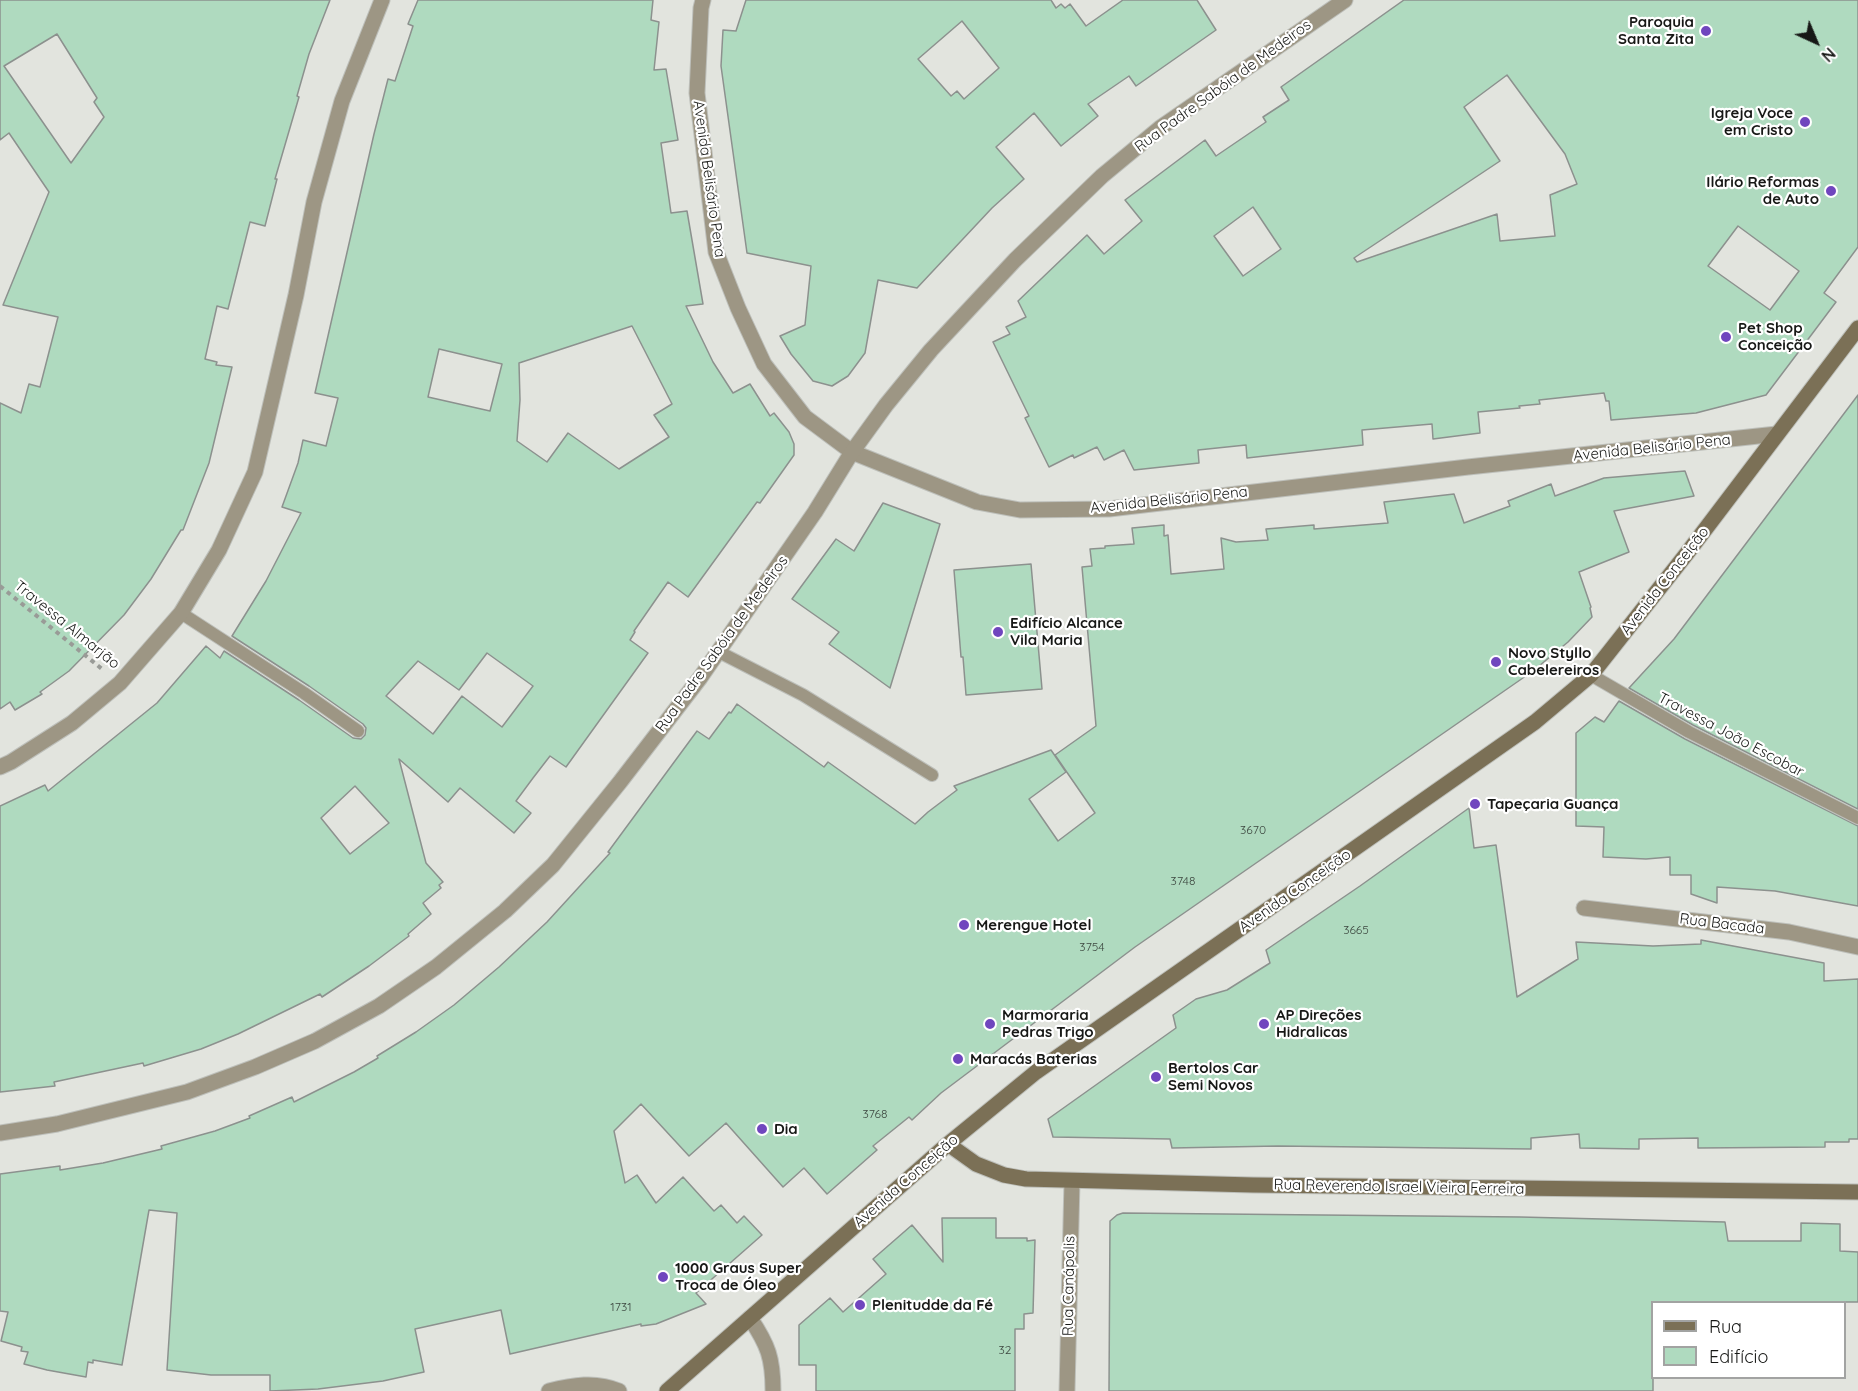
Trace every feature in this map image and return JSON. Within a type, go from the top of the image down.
[{"type":"main road","name":"Avenida Conceição","points":[[667,1391],[948,1144],[1036,1072],[1525,729],[1591,675],[1858,328]]},
{"type":"main road","name":"Rua Reverendo Israel Vieira Ferreira","points":[[948,1144],[976,1164],[1004,1175],[1026,1179],[1253,1185],[1858,1192]]},
{"type":"street","points":[[0,767],[72,723],[120,683],[181,613],[219,550],[255,472],[296,295],[317,191],[342,100],[382,0]]},
{"type":"street","name":"Avenida Belisário Pena","points":[[703,0],[697,93],[716,252],[738,308],[764,364],[805,417],[852,452],[977,502],[1020,510],[1109,508],[1777,434]]},
{"type":"street","name":"Rua Padre Sabóia de Medeiros","points":[[0,1133],[57,1124],[188,1092],[315,1041],[379,1006],[436,967],[496,918],[553,865],[620,782],[719,652],[815,512],[852,452],[886,405],[931,350],[1015,260],[1102,176],[1160,128],[1345,0]]},
{"type":"street","name":"Rua Bacada","points":[[1584,908],[1790,932],[1858,947]]},
{"type":"street","name":"Rua Canápolis","points":[[1067,1391],[1072,1181]]},
{"type":"street","points":[[750,1318],[768,1348],[773,1371],[773,1391]]},
{"type":"street","points":[[549,1391],[568,1386],[592,1384],[619,1391]]},
{"type":"lane","points":[[181,613],[358,731]]},
{"type":"lane","points":[[719,652],[803,695],[932,776]]},
{"type":"lane","name":"Travessa João Escobar","points":[[1591,675],[1689,732],[1858,818]]},
{"type":"path","name":"Travessa Almarjão","points":[[0,586],[120,683]]},
{"type":"building","points":[[0,0],[330,0],[309,54],[275,179],[277,179],[265,226],[250,222],[228,309],[217,306],[205,359],[217,362],[216,365],[232,367],[209,463],[183,530],[124,615],[69,671],[40,692],[42,694],[15,710],[10,702],[0,709],[0,403],[21,413],[29,384],[40,387],[58,317],[3,305],[49,192],[9,133],[0,140]],"holes":[[[57,34],[97,98],[94,102],[104,117],[71,163],[4,66]]]},
{"type":"building","points":[[418,0],[653,0],[651,20],[659,22],[654,70],[666,69],[678,140],[661,143],[671,213],[687,211],[703,304],[686,306],[713,362],[733,393],[750,384],[770,416],[774,413],[789,432],[794,444],[794,455],[688,597],[668,582],[630,640],[648,653],[566,767],[550,756],[533,778],[516,801],[531,813],[514,833],[460,788],[448,802],[399,759],[426,863],[443,882],[439,885],[441,888],[423,903],[431,914],[408,934],[409,936],[322,997],[320,994],[238,1034],[201,1049],[144,1066],[143,1063],[54,1082],[55,1086],[0,1092],[0,806],[45,785],[48,791],[157,703],[206,646],[220,658],[224,651],[353,738],[361,739],[365,735],[366,728],[363,724],[232,636],[266,581],[301,513],[282,507],[298,463],[303,440],[326,446],[338,398],[315,393],[374,134],[388,79],[395,81],[413,26],[408,24]],"holes":[[[632,326],[672,404],[654,415],[669,437],[619,469],[568,433],[547,462],[517,441],[520,400],[519,363]],[[439,349],[502,364],[490,411],[428,397]],[[487,653],[533,686],[502,727],[462,696],[433,734],[386,696],[418,661],[459,690]],[[355,786],[389,823],[350,854],[321,818]]]},
{"type":"building","points":[[746,0],[1051,0],[1056,8],[1061,4],[1065,8],[1070,4],[1086,26],[1123,0],[1197,0],[1216,30],[1136,86],[1129,76],[1088,104],[1098,116],[1061,146],[1034,113],[996,147],[1024,179],[992,208],[917,288],[878,280],[865,353],[848,376],[832,386],[813,381],[780,336],[805,325],[811,266],[747,253],[721,66],[723,30],[736,31]],"holes":[[[962,21],[999,68],[964,99],[957,91],[951,96],[918,59]]]},
{"type":"building","points":[[1404,0],[1858,0],[1858,247],[1824,293],[1836,302],[1766,395],[1696,413],[1611,420],[1609,401],[1606,401],[1604,393],[1539,400],[1540,404],[1519,406],[1520,408],[1478,412],[1480,433],[1433,439],[1432,424],[1362,430],[1363,445],[1247,458],[1246,445],[1198,450],[1199,463],[1134,470],[1124,450],[1104,460],[1097,447],[1074,458],[1073,455],[1049,467],[1025,418],[1029,416],[993,342],[1010,334],[1006,327],[1026,317],[1018,301],[1087,235],[1104,254],[1142,221],[1125,200],[1205,140],[1216,156],[1266,122],[1263,117],[1289,100],[1281,87]],"holes":[[[1507,75],[1565,154],[1577,184],[1550,195],[1555,236],[1500,241],[1497,214],[1357,262],[1354,258],[1500,161],[1464,107]],[[1253,207],[1281,249],[1243,276],[1214,236]],[[1738,226],[1799,271],[1770,310],[1708,266]]]},
{"type":"building","points":[[1858,395],[1858,809],[1693,725],[1629,688],[1674,639]]},
{"type":"building","points":[[1685,471],[1694,496],[1614,511],[1629,552],[1579,572],[1591,607],[1592,617],[1568,642],[1533,671],[1135,947],[941,1093],[912,1120],[909,1117],[873,1146],[877,1150],[827,1194],[804,1168],[783,1187],[726,1123],[689,1156],[641,1104],[614,1131],[625,1183],[637,1175],[656,1203],[683,1177],[714,1211],[721,1205],[737,1223],[744,1216],[762,1235],[696,1293],[706,1304],[656,1324],[641,1326],[641,1324],[510,1354],[501,1310],[415,1329],[424,1372],[383,1381],[318,1389],[270,1391],[270,1375],[211,1375],[167,1370],[177,1213],[149,1210],[122,1365],[93,1360],[93,1363],[88,1362],[86,1377],[47,1370],[24,1364],[28,1352],[21,1351],[22,1347],[1,1341],[8,1312],[0,1311],[0,1174],[60,1166],[60,1170],[103,1163],[162,1149],[161,1146],[215,1131],[250,1118],[249,1116],[292,1097],[294,1102],[378,1058],[377,1056],[454,1005],[547,922],[610,853],[608,852],[697,731],[709,739],[737,704],[824,767],[828,762],[915,824],[957,790],[954,786],[1051,750],[1066,772],[1029,799],[1058,841],[1095,813],[1055,755],[1096,726],[1082,567],[1092,566],[1090,549],[1134,544],[1132,528],[1164,525],[1164,536],[1168,535],[1171,574],[1224,569],[1221,538],[1236,542],[1268,540],[1266,529],[1314,525],[1314,529],[1388,523],[1384,502],[1454,494],[1464,523],[1510,506],[1508,501],[1551,484],[1555,496],[1604,478]]},
{"type":"building","points":[[883,503],[940,524],[890,688],[829,644],[839,632],[792,599],[836,539],[854,551]]},
{"type":"building","name":"Edifício Alcance Vila Maria","points":[[1031,564],[1042,689],[966,695],[954,570]]},
{"type":"building","points":[[1619,701],[1685,739],[1858,826],[1858,906],[1775,891],[1717,887],[1717,903],[1691,894],[1691,875],[1670,875],[1670,857],[1646,859],[1603,857],[1604,827],[1576,826],[1576,733],[1595,717],[1604,722]]},
{"type":"building","points":[[1469,808],[1474,848],[1496,845],[1517,997],[1578,959],[1576,942],[1653,946],[1701,944],[1701,940],[1824,963],[1824,981],[1858,979],[1858,1139],[1849,1139],[1849,1142],[1825,1142],[1825,1147],[1698,1148],[1698,1138],[1639,1139],[1639,1149],[1580,1148],[1579,1134],[1531,1138],[1531,1149],[1278,1146],[1172,1148],[1170,1139],[1053,1137],[1048,1119],[1176,1028],[1173,1015],[1196,999],[1227,990],[1270,963],[1266,950]]},
{"type":"building","points":[[1123,1213],[1520,1217],[1725,1222],[1728,1241],[1801,1241],[1801,1223],[1840,1224],[1840,1251],[1858,1252],[1858,1302],[1651,1301],[1653,1391],[1109,1391],[1110,1221]]},
{"type":"building","points":[[942,1218],[996,1218],[996,1238],[1035,1240],[1033,1313],[1024,1314],[1024,1329],[1015,1329],[1015,1391],[816,1391],[816,1365],[799,1365],[799,1325],[830,1298],[843,1312],[886,1274],[873,1259],[912,1225],[943,1262]]},
{"type":"place","name":"Paroquia Santa Zita","points":[[1706,31]]},
{"type":"place","name":"Igreja Voce em Cristo","points":[[1805,122]]},
{"type":"place","name":"Ilário Reformas de Auto","points":[[1831,191]]},
{"type":"place","name":"Pet Shop Conceição","points":[[1726,337]]},
{"type":"place","name":"Edifício Alcance Vila Maria","points":[[998,632]]},
{"type":"place","name":"Novo Styllo Cabelereiros","points":[[1496,662]]},
{"type":"place","name":"Tapeçaria Guança","points":[[1475,804]]},
{"type":"place","name":"Merengue Hotel","points":[[964,925]]},
{"type":"place","name":"Marmoraria Pedras Trigo","points":[[990,1024]]},
{"type":"place","name":"AP Direções Hidralicas","points":[[1264,1024]]},
{"type":"place","name":"Maracás Baterias","points":[[958,1059]]},
{"type":"place","name":"Bertolos Car Semi Novos","points":[[1156,1077]]},
{"type":"place","name":"Dia","points":[[762,1129]]},
{"type":"place","name":"1000 Graus Super Troca de Óleo","points":[[663,1277]]},
{"type":"place","name":"Plenitudde da Fé","points":[[860,1305]]}]
